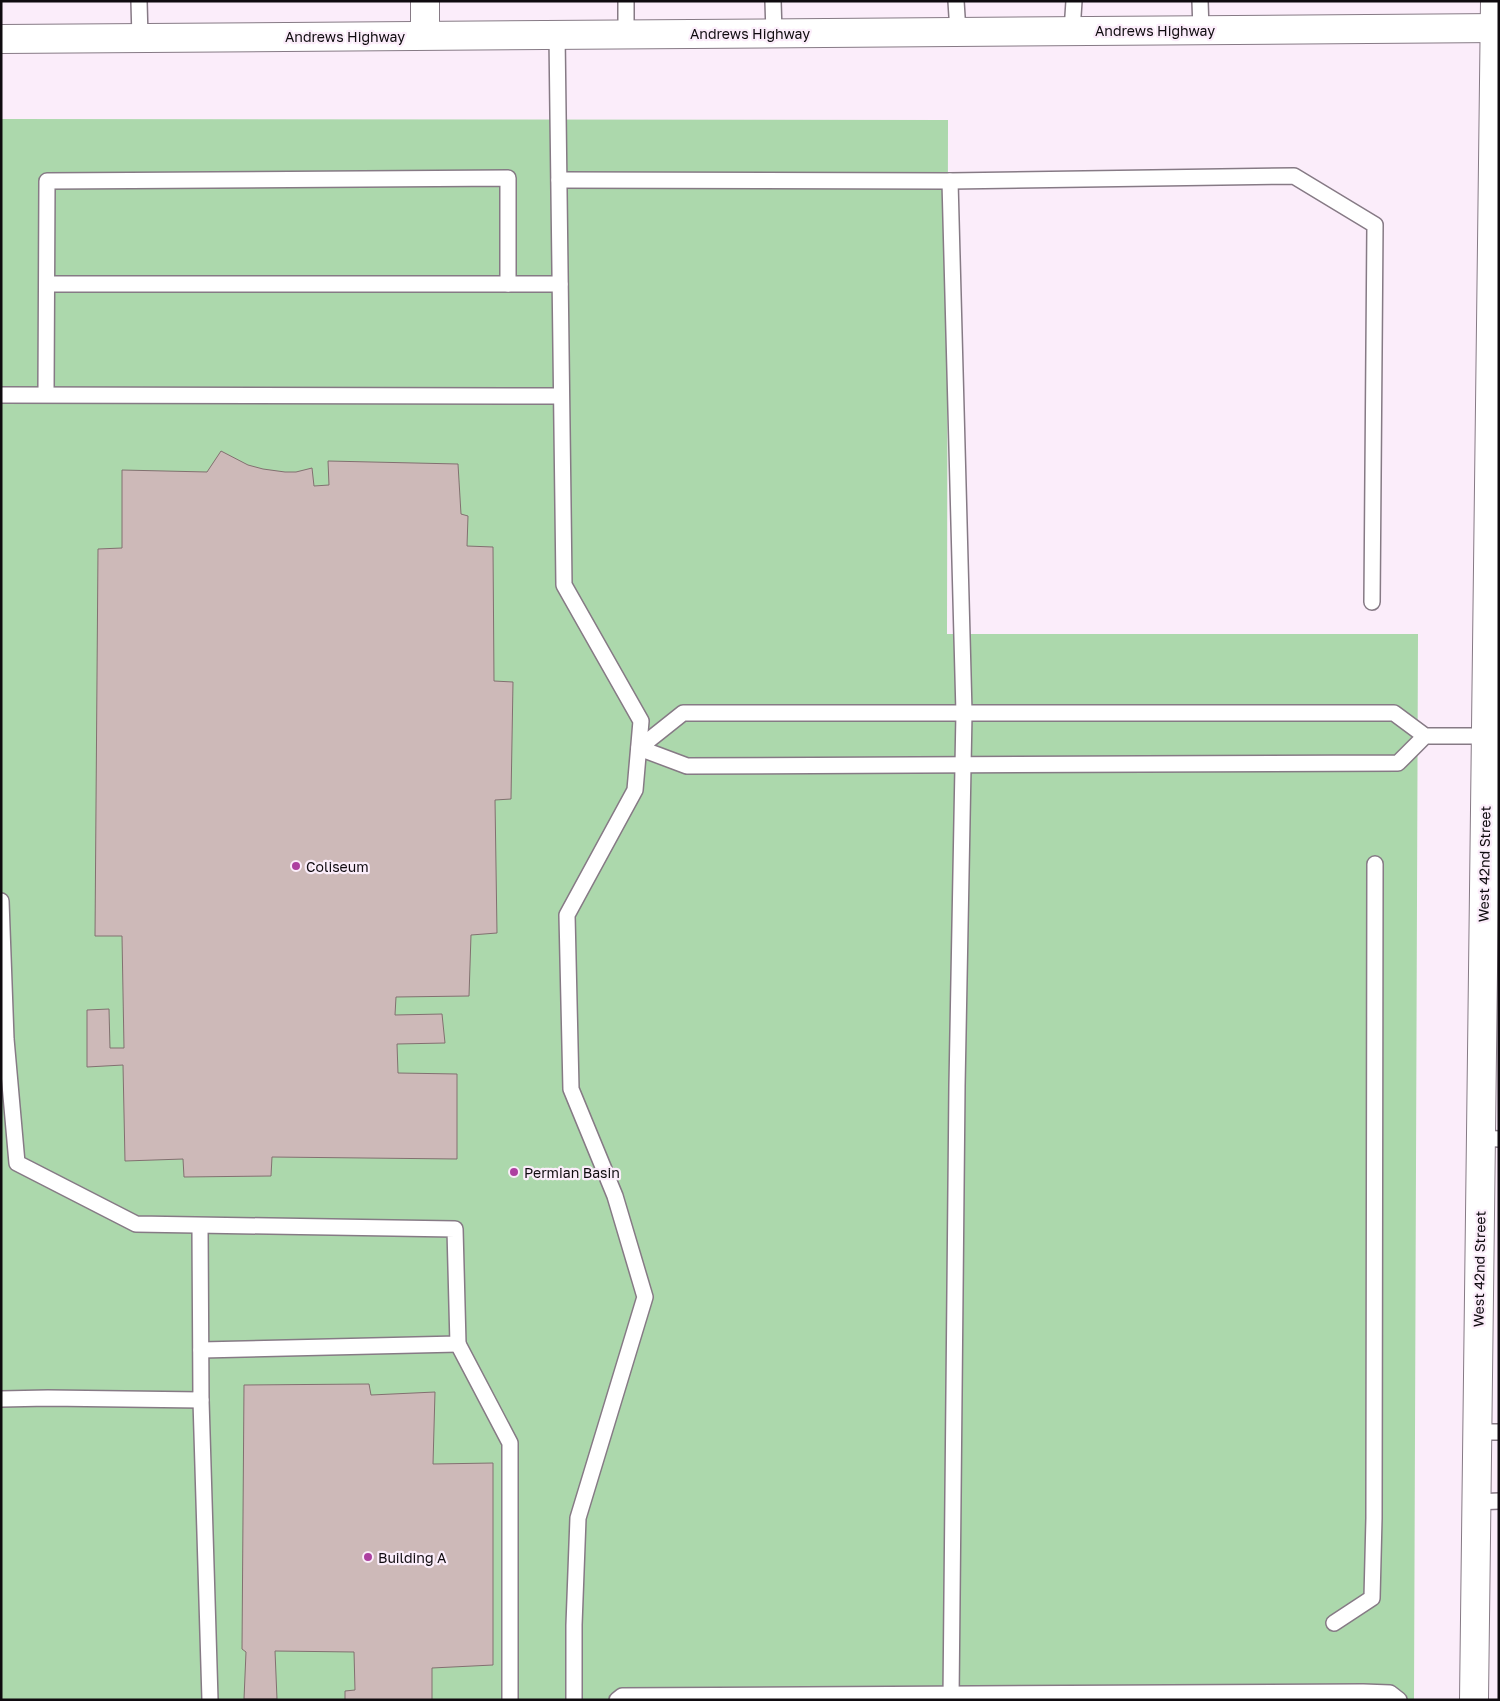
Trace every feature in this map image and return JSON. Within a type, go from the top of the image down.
[{"type":"main road","points":[[424,36],[425,1]]},
{"type":"main road","name":"West 42nd Street","points":[[1474,1700],[1487,1502],[1488,1432],[1491,926],[1486,736],[1495,339],[1497,28],[1495,1]]},
{"type":"main road","name":"Andrews Highway","points":[[1,38],[1497,28]]},
{"type":"lane","points":[[139,1],[140,38]]},
{"type":"lane","points":[[626,1],[626,34]]},
{"type":"lane","points":[[773,1],[774,33]]},
{"type":"lane","points":[[956,1],[958,32]]},
{"type":"lane","points":[[1072,31],[1074,1]]},
{"type":"lane","points":[[1200,1],[1201,30]]},
{"type":"lane","points":[[557,34],[564,585],[641,721],[635,790],[568,915],[571,1088],[616,1196],[645,1296],[578,1518],[574,1625],[574,1700]]},
{"type":"lane","points":[[558,180],[950,180],[1294,176],[1375,224],[1372,602]]},
{"type":"lane","points":[[46,394],[47,181],[508,178],[508,284]]},
{"type":"lane","points":[[950,180],[964,713],[951,1697]]},
{"type":"lane","points":[[46,284],[560,284]]},
{"type":"lane","points":[[1,395],[561,396]]},
{"type":"lane","points":[[639,748],[682,713],[1394,712],[1425,736],[1486,736]]},
{"type":"lane","points":[[639,748],[687,766],[1398,763],[1425,736]]},
{"type":"lane","points":[[1334,1623],[1372,1598],[1374,1518],[1375,864]]},
{"type":"lane","points":[[1,901],[4,1039],[17,1163],[136,1224],[455,1229],[458,1344],[510,1443],[510,1700]]},
{"type":"lane","points":[[200,1226],[201,1400],[210,1700]]},
{"type":"lane","points":[[201,1350],[458,1344]]},
{"type":"lane","points":[[1,1399],[201,1400]]},
{"type":"lane","points":[[617,1700],[622,1696],[951,1697],[1363,1692],[1390,1693],[1399,1700]]},
{"type":"green space","points":[[1,119],[948,120],[947,634],[1418,634],[1414,1700],[1,1700]]},
{"type":"building","name":"Coliseum","points":[[221,451],[248,465],[263,469],[296,472],[312,468],[314,486],[329,485],[328,461],[458,464],[461,514],[468,516],[467,546],[493,547],[494,681],[513,682],[511,799],[495,800],[497,933],[471,935],[469,996],[396,997],[395,1015],[442,1014],[445,1043],[397,1044],[398,1073],[457,1074],[457,1159],[272,1157],[271,1176],[184,1177],[183,1159],[125,1161],[123,1065],[87,1067],[87,1010],[109,1009],[110,1048],[124,1048],[122,936],[95,936],[98,549],[122,548],[122,470],[207,472]]},
{"type":"building","name":"Building A","points":[[369,1384],[371,1395],[435,1392],[433,1464],[493,1463],[493,1665],[432,1668],[432,1700],[345,1700],[345,1691],[355,1690],[354,1652],[275,1651],[277,1699],[244,1699],[246,1652],[242,1649],[244,1385]]},
{"type":"place","name":"Coliseum","points":[[296,866]]},
{"type":"place","name":"Permian Basin","points":[[514,1172]]},
{"type":"place","name":"Building A","points":[[368,1557]]}]
